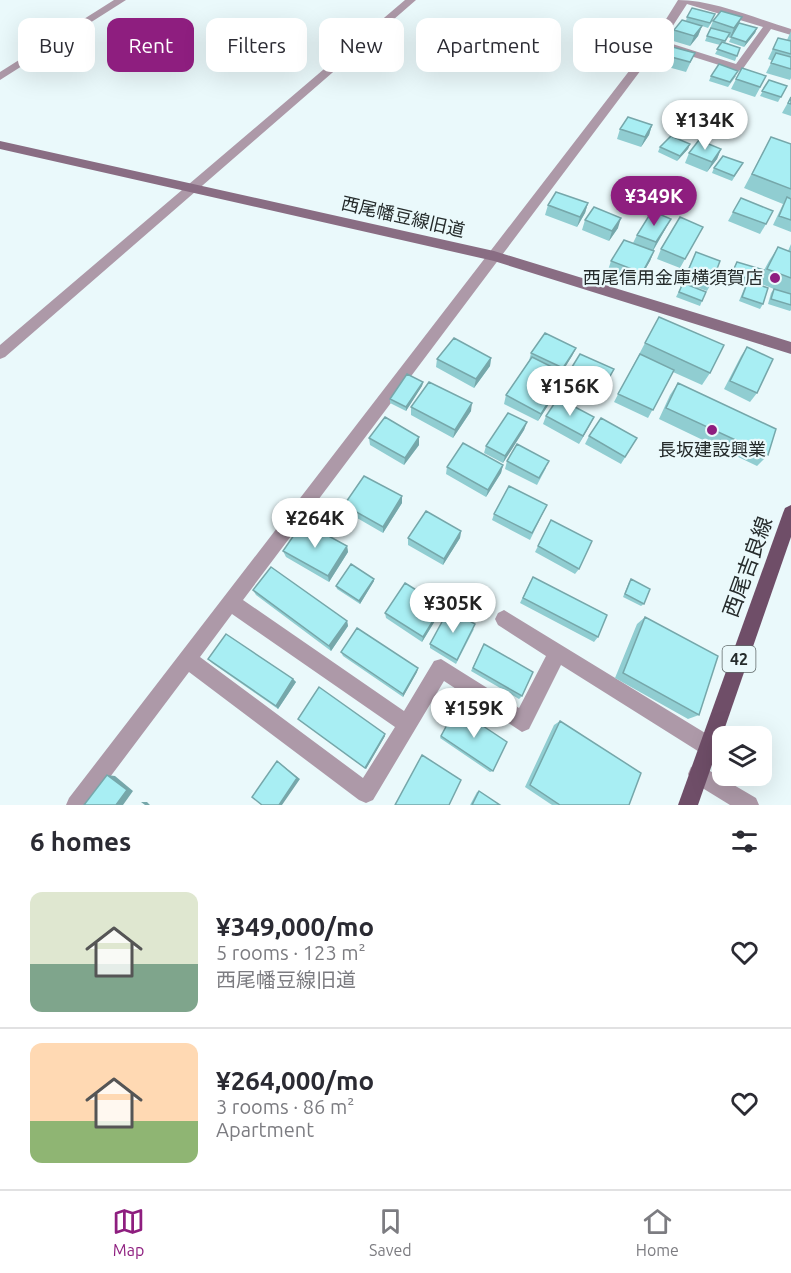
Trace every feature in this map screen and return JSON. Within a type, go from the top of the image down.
[{"type":"main road","name":"西尾吉良線","points":[[688,805],[791,513]]},
{"type":"street","points":[[0,77],[121,0]]},
{"type":"street","points":[[0,353],[411,0]]},
{"type":"street","points":[[672,18],[684,0],[791,32]]},
{"type":"street","points":[[674,47],[738,68],[769,25]]},
{"type":"street","points":[[76,805],[634,72]]},
{"type":"street","name":"西尾幡豆線旧道","points":[[0,145],[494,256],[791,348]]},
{"type":"street","points":[[232,603],[407,724]]},
{"type":"street","points":[[504,618],[708,746]]},
{"type":"street","points":[[188,660],[366,793],[441,668],[522,722],[558,652]]},
{"type":"street","points":[[698,774],[749,805]]},
{"type":"building","points":[[692,8],[715,14],[710,23],[687,17]]},
{"type":"building","points":[[721,11],[742,17],[734,28],[713,21]]},
{"type":"building","points":[[682,20],[702,26],[694,36],[674,30]]},
{"type":"building","points":[[739,23],[757,28],[746,42],[731,37]]},
{"type":"building","points":[[711,28],[730,33],[725,41],[707,36]]},
{"type":"building","points":[[778,38],[791,41],[791,54],[773,49]]},
{"type":"building","points":[[722,42],[740,48],[737,56],[717,49]]},
{"type":"building","points":[[674,47],[695,53],[690,62],[674,58]]},
{"type":"building","points":[[776,53],[791,57],[791,69],[771,63]]},
{"type":"building","points":[[719,64],[738,71],[730,82],[711,76]]},
{"type":"building","points":[[742,68],[766,76],[760,87],[736,79]]},
{"type":"building","points":[[769,80],[787,86],[781,97],[762,91]]},
{"type":"building","points":[[628,117],[652,125],[645,137],[620,129]]},
{"type":"building","points":[[671,136],[690,144],[680,156],[660,147]]},
{"type":"building","points":[[771,137],[791,144],[791,189],[752,174]]},
{"type":"building","points":[[699,140],[721,149],[712,162],[689,153]]},
{"type":"building","points":[[723,156],[743,163],[734,176],[714,168]]},
{"type":"building","points":[[556,192],[588,203],[580,217],[548,205]]},
{"type":"building","points":[[787,197],[791,199],[791,220],[779,216]]},
{"type":"building","points":[[741,198],[773,211],[766,224],[733,212]]},
{"type":"building","points":[[594,207],[621,218],[612,231],[585,220]]},
{"type":"building","points":[[652,211],[671,219],[656,242],[637,235]]},
{"type":"building","points":[[680,217],[703,227],[685,259],[661,249]]},
{"type":"building","points":[[624,240],[654,251],[642,273],[611,261]]},
{"type":"building","points":[[778,247],[791,252],[791,278],[767,269]]},
{"type":"building","points":[[696,252],[720,261],[712,282],[687,273]]},
{"type":"building","points":[[737,262],[764,270],[759,283],[732,273]]},
{"type":"building","points":[[748,281],[768,288],[763,304],[742,297]]},
{"type":"building","points":[[683,283],[706,292],[702,301],[679,292]]},
{"type":"building","points":[[774,289],[791,294],[791,305],[771,299]]},
{"type":"building","points":[[659,317],[724,345],[710,373],[645,343]]},
{"type":"building","points":[[545,333],[576,348],[563,368],[531,353]]},
{"type":"building","points":[[454,338],[491,358],[476,379],[437,359]]},
{"type":"building","points":[[747,347],[773,359],[757,393],[730,381]]},
{"type":"building","points":[[580,354],[614,369],[606,383],[572,367]]},
{"type":"building","points":[[640,354],[674,370],[653,410],[618,394]]},
{"type":"building","points":[[532,357],[566,374],[541,414],[506,395]]},
{"type":"building","points":[[407,374],[423,382],[406,407],[390,399]]},
{"type":"building","points":[[429,382],[472,403],[455,430],[411,407]]},
{"type":"building","points":[[678,383],[776,429],[768,455],[666,408]]},
{"type":"building","points":[[558,398],[594,417],[583,436],[546,416]]},
{"type":"building","points":[[508,413],[527,422],[505,456],[486,446]]},
{"type":"building","points":[[385,417],[419,437],[405,458],[369,438]]},
{"type":"building","points":[[601,418],[637,438],[625,457],[589,436]]},
{"type":"building","points":[[463,443],[503,465],[488,490],[447,467]]},
{"type":"building","points":[[517,444],[549,461],[539,478],[507,461]]},
{"type":"building","points":[[364,476],[402,496],[383,527],[344,505]]},
{"type":"building","points":[[509,486],[547,505],[532,533],[494,514]]},
{"type":"building","points":[[426,511],[461,531],[444,559],[408,538]]},
{"type":"building","points":[[551,520],[592,541],[579,569],[538,546]]},
{"type":"building","points":[[303,522],[347,546],[328,576],[283,551]]},
{"type":"building","points":[[351,564],[374,579],[359,601],[336,586]]},
{"type":"building","points":[[271,567],[347,621],[329,646],[253,590]]},
{"type":"building","points":[[533,577],[607,615],[598,637],[523,598]]},
{"type":"building","points":[[631,579],[650,589],[644,604],[625,594]]},
{"type":"building","points":[[405,583],[442,606],[423,637],[385,613]]},
{"type":"building","points":[[449,609],[475,624],[457,660],[430,644]]},
{"type":"building","points":[[645,617],[718,656],[699,715],[623,673]]},
{"type":"building","points":[[357,628],[418,668],[403,694],[341,652]]},
{"type":"building","points":[[226,634],[293,679],[276,706],[208,659]]},
{"type":"building","points":[[484,644],[533,672],[522,696],[473,668]]},
{"type":"building","points":[[319,687],[385,734],[365,768],[298,719]]},
{"type":"building","points":[[456,708],[507,742],[493,771],[441,736]]},
{"type":"building","points":[[560,721],[641,773],[629,805],[560,805],[530,785]]},
{"type":"building","points":[[422,755],[461,780],[449,805],[395,805]]},
{"type":"building","points":[[277,761],[297,778],[279,805],[262,805],[252,797]]},
{"type":"building","points":[[107,775],[127,790],[116,805],[84,805]]},
{"type":"building","points":[[479,791],[500,805],[472,805]]},
{"type":"place","name":"西尾信用金庫横須賀店","points":[[775,278]]},
{"type":"place","name":"長坂建設興業","points":[[712,430]]}]
